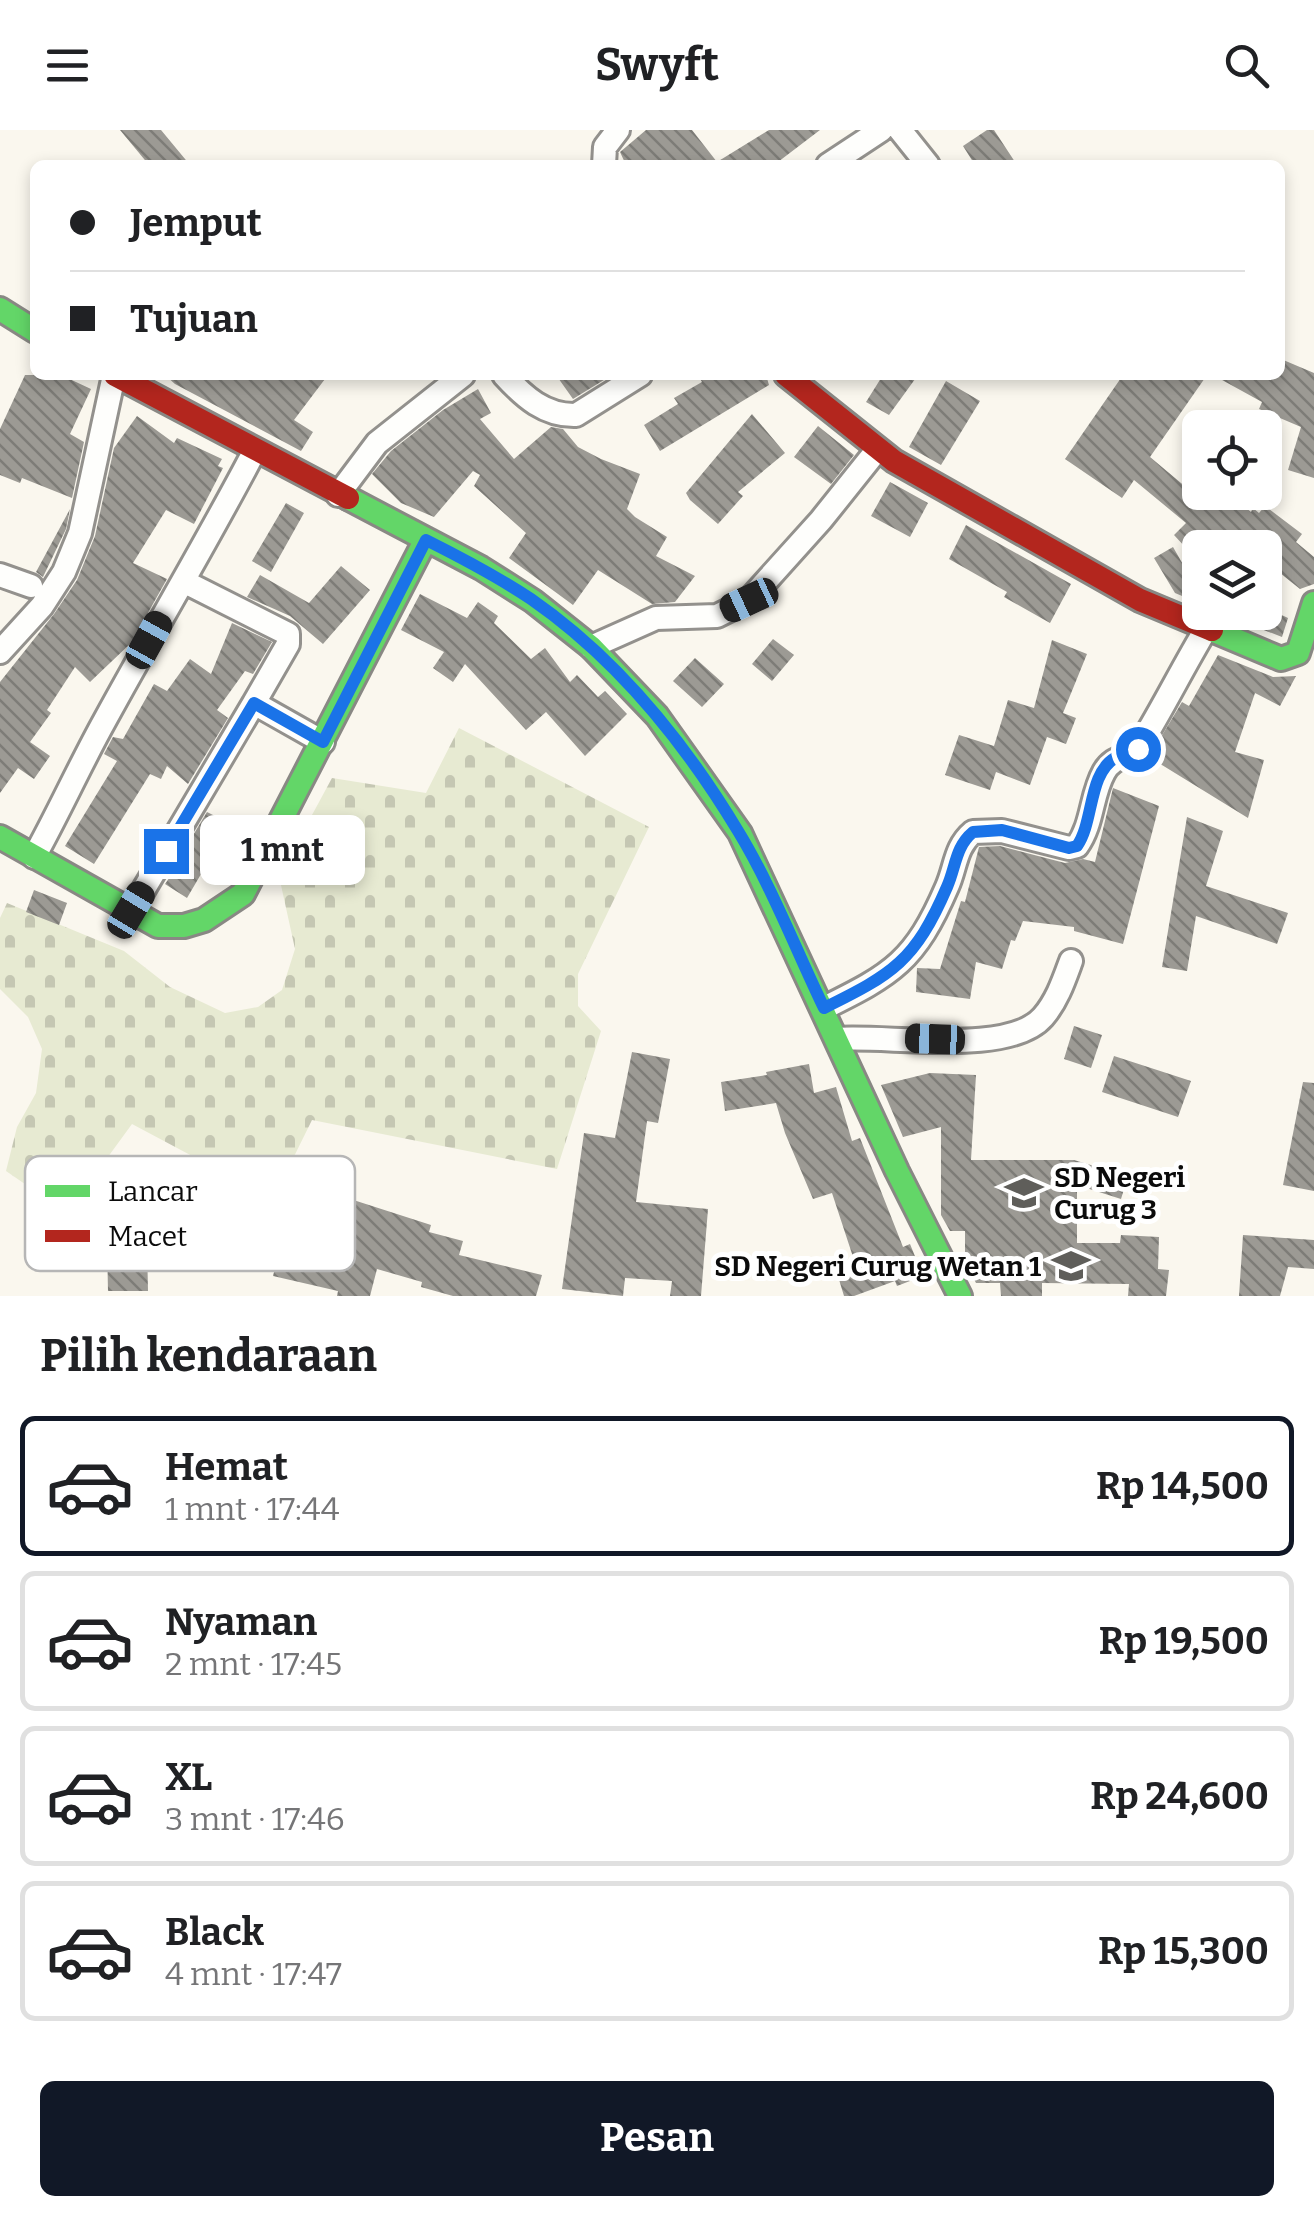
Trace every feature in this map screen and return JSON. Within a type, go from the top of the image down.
[{"type":"street","points":[[604,160],[604,147],[618,130]]},
{"type":"street","points":[[836,160],[881,130]]},
{"type":"street","points":[[900,130],[924,160]]},
{"type":"street","points":[[0,309],[30,328]]},
{"type":"street","points":[[0,652],[42,606],[64,572],[80,533],[113,380]]},
{"type":"street","points":[[123,380],[481,568],[534,601],[591,646],[657,716],[740,833],[897,1171],[960,1296]]},
{"type":"street","points":[[338,496],[378,443],[457,380]]},
{"type":"street","points":[[509,380],[552,414],[564,415],[576,415],[632,380]]},
{"type":"street","points":[[792,380],[877,450],[1140,600],[1182,618]]},
{"type":"street","points":[[34,857],[255,450]]},
{"type":"street","points":[[591,646],[656,618],[716,616],[749,600],[822,520],[877,450]]},
{"type":"street","points":[[0,837],[158,926],[182,928],[209,920],[244,894],[426,540]]},
{"type":"street","points":[[0,575],[31,586]]},
{"type":"street","points":[[131,910],[288,644],[288,634],[185,582]]},
{"type":"street","points":[[1208,630],[1281,659],[1291,658],[1298,653],[1314,602]]},
{"type":"street","points":[[824,1008],[883,978],[910,954],[939,906],[959,848],[973,832],[1002,830],[1069,848],[1077,846],[1106,768],[1112,760],[1138,749],[1205,630]]},
{"type":"street","points":[[254,703],[323,742]]},
{"type":"street","points":[[837,1039],[1010,1037],[1042,1018],[1058,994],[1071,961]]},
{"type":"green space","points":[[459,728],[649,827],[578,974],[578,1006],[601,1031],[557,1169],[312,1120],[294,1156],[192,1156],[132,1124],[109,1156],[25,1156],[25,1184],[6,1171],[17,1127],[36,1093],[42,1049],[28,1017],[0,989],[0,918],[7,903],[124,951],[170,987],[225,1013],[258,1007],[282,990],[295,949],[279,876],[332,778],[426,793]]},
{"type":"building","points":[[120,130],[161,130],[186,160],[145,160]]},
{"type":"building","points":[[646,130],[692,130],[715,160],[624,160],[620,152]]},
{"type":"building","points":[[769,130],[820,130],[781,160],[720,160]]},
{"type":"building","points":[[987,130],[994,130],[1014,160],[972,160],[963,146]]},
{"type":"building","points":[[1285,361],[1314,373],[1314,478],[1288,470],[1301,427],[1282,419],[1282,410],[1259,409],[1262,402],[1222,380],[1285,380]]},
{"type":"building","points":[[25,375],[30,375],[30,380],[72,380],[91,389],[70,434],[84,442],[72,498],[22,478],[20,483],[0,475],[0,429]]},
{"type":"building","points":[[171,380],[324,380],[294,420],[313,432],[301,451]]},
{"type":"building","points":[[560,380],[604,380],[573,399]]},
{"type":"building","points":[[768,380],[769,385],[660,451],[644,425],[678,404],[674,398],[702,382]]},
{"type":"building","points":[[880,380],[914,380],[889,415],[866,402]]},
{"type":"building","points":[[1120,380],[1204,380],[1150,457],[1182,484],[1182,510],[1270,510],[1302,534],[1296,542],[1314,557],[1314,584],[1300,589],[1282,575],[1282,530],[1182,530],[1182,544],[1174,535],[1186,523],[1134,480],[1122,498],[1065,459]]},
{"type":"building","points":[[946,381],[980,401],[941,465],[909,447]]},
{"type":"building","points":[[478,389],[491,413],[480,419],[514,459],[551,427],[563,429],[578,447],[640,474],[627,509],[667,537],[656,556],[695,576],[675,602],[652,604],[598,570],[573,605],[509,558],[526,533],[474,486],[480,475],[473,471],[434,517],[401,503],[372,474],[391,451],[443,410]]},
{"type":"building","points":[[752,414],[785,453],[738,492],[743,496],[718,524],[686,493]]},
{"type":"building","points":[[137,416],[174,443],[177,438],[222,459],[218,466],[223,468],[194,524],[166,510],[133,563],[167,579],[131,643],[90,682],[75,667],[47,710],[51,713],[30,742],[50,756],[34,779],[18,768],[0,793],[0,682],[77,580],[95,536],[114,448]]},
{"type":"building","points":[[818,426],[854,455],[831,484],[794,457]]},
{"type":"building","points":[[890,482],[928,503],[910,537],[871,516]]},
{"type":"building","points":[[286,503],[304,513],[271,572],[252,561]]},
{"type":"building","points":[[70,509],[66,529],[43,577],[36,572]]},
{"type":"building","points":[[966,525],[1071,584],[1050,623],[1004,597],[1007,592],[949,559]]},
{"type":"building","points":[[1173,547],[1182,563],[1182,596],[1175,593],[1154,558]]},
{"type":"building","points":[[341,566],[370,590],[323,644],[290,616],[247,597],[260,575],[309,603]]},
{"type":"building","points":[[420,594],[467,618],[478,602],[498,616],[494,623],[531,659],[545,648],[570,682],[577,675],[598,697],[605,691],[627,714],[585,756],[546,712],[526,730],[465,664],[453,682],[433,668],[444,652],[401,630]]},
{"type":"building","points":[[1282,615],[1288,618],[1282,637],[1264,630],[1282,630]]},
{"type":"building","points":[[232,623],[272,642],[253,674],[245,671],[217,710],[228,718],[188,784],[167,766],[161,779],[150,774],[94,864],[65,846],[117,761],[104,754],[113,737],[123,739],[154,684],[167,691],[190,659],[211,674]]},
{"type":"building","points":[[773,639],[794,655],[772,681],[752,664]]},
{"type":"building","points":[[1052,640],[1087,654],[1063,713],[1076,718],[1066,744],[1047,737],[1030,785],[996,772],[990,790],[945,775],[959,735],[994,746],[1008,700],[1034,708]]},
{"type":"building","points":[[1218,655],[1273,677],[1296,676],[1280,706],[1255,693],[1235,752],[1264,760],[1248,818],[1149,757],[1182,702],[1189,706]]},
{"type":"building","points":[[695,658],[724,684],[702,707],[673,681]]},
{"type":"building","points":[[1113,788],[1159,806],[1123,944],[1074,931],[1074,927],[1023,921],[1015,941],[1011,940],[1002,969],[976,962],[970,999],[916,992],[917,968],[940,969],[961,901],[965,902],[979,847],[1000,846],[1065,863],[1083,859],[1095,862]]},
{"type":"building","points":[[207,812],[251,834],[227,881],[204,869],[187,898],[165,884]]},
{"type":"building","points":[[1187,817],[1223,831],[1206,886],[1288,913],[1277,944],[1196,916],[1187,971],[1162,967]]},
{"type":"building","points":[[34,890],[67,903],[59,925],[26,912]]},
{"type":"building","points":[[1074,1026],[1102,1035],[1091,1068],[1064,1059]]},
{"type":"building","points":[[632,1052],[670,1059],[658,1123],[647,1121],[636,1202],[708,1209],[701,1296],[670,1296],[672,1281],[625,1278],[623,1296],[562,1289],[584,1133],[615,1138]]},
{"type":"building","points":[[1114,1056],[1191,1081],[1178,1117],[1102,1092]]},
{"type":"building","points":[[809,1064],[814,1093],[836,1087],[852,1141],[860,1138],[903,1247],[910,1244],[923,1276],[897,1286],[895,1281],[844,1296],[837,1273],[856,1266],[832,1193],[813,1199],[776,1103],[725,1111],[721,1082]]},
{"type":"building","points":[[930,1073],[976,1075],[971,1160],[1074,1160],[1128,1176],[1121,1199],[1077,1185],[1077,1243],[1120,1243],[1121,1235],[1159,1237],[1158,1269],[1169,1270],[1166,1296],[1128,1296],[1129,1284],[1042,1283],[1042,1296],[1001,1296],[1000,1283],[976,1283],[965,1262],[965,1231],[950,1231],[941,1215],[941,1127],[903,1137],[881,1085]]},
{"type":"building","points":[[1303,1082],[1314,1083],[1314,1191],[1283,1185]]},
{"type":"building","points":[[355,1201],[431,1225],[429,1232],[463,1241],[459,1255],[542,1275],[536,1296],[453,1296],[377,1269],[370,1296],[337,1296],[338,1291],[273,1276],[274,1271],[355,1271]]},
{"type":"building","points":[[1243,1235],[1314,1240],[1314,1269],[1288,1267],[1280,1296],[1239,1296]]},
{"type":"building","points":[[108,1271],[148,1271],[148,1291],[108,1291]]},
{"type":"traffic: fast","points":[[0,309],[30,328]]},
{"type":"traffic: fast","points":[[348,498],[481,568],[533,601],[591,647],[657,716],[740,833],[897,1171],[960,1296]]},
{"type":"traffic: fast","points":[[0,837],[158,926],[184,926],[204,920],[243,894],[426,539]]},
{"type":"traffic: fast","points":[[1212,630],[1281,659],[1298,653],[1314,603]]},
{"type":"traffic: jam","points":[[124,380],[348,498]]},
{"type":"traffic: jam","points":[[792,380],[894,461],[1140,600],[1182,618]]},
{"type":"place","name":"SD Negeri Curug 3","points":[[1024,1193]]},
{"type":"place","name":"SD Negeri Curug Wetan 1","points":[[1071,1266]]},
{"type":"route","points":[[166,851],[254,703],[323,742],[426,540],[534,601],[591,646],[657,716],[740,833],[824,1008],[883,978],[910,954],[939,906],[959,848],[973,832],[1002,830],[1069,848],[1077,846],[1106,768],[1112,760],[1138,749]]}]
